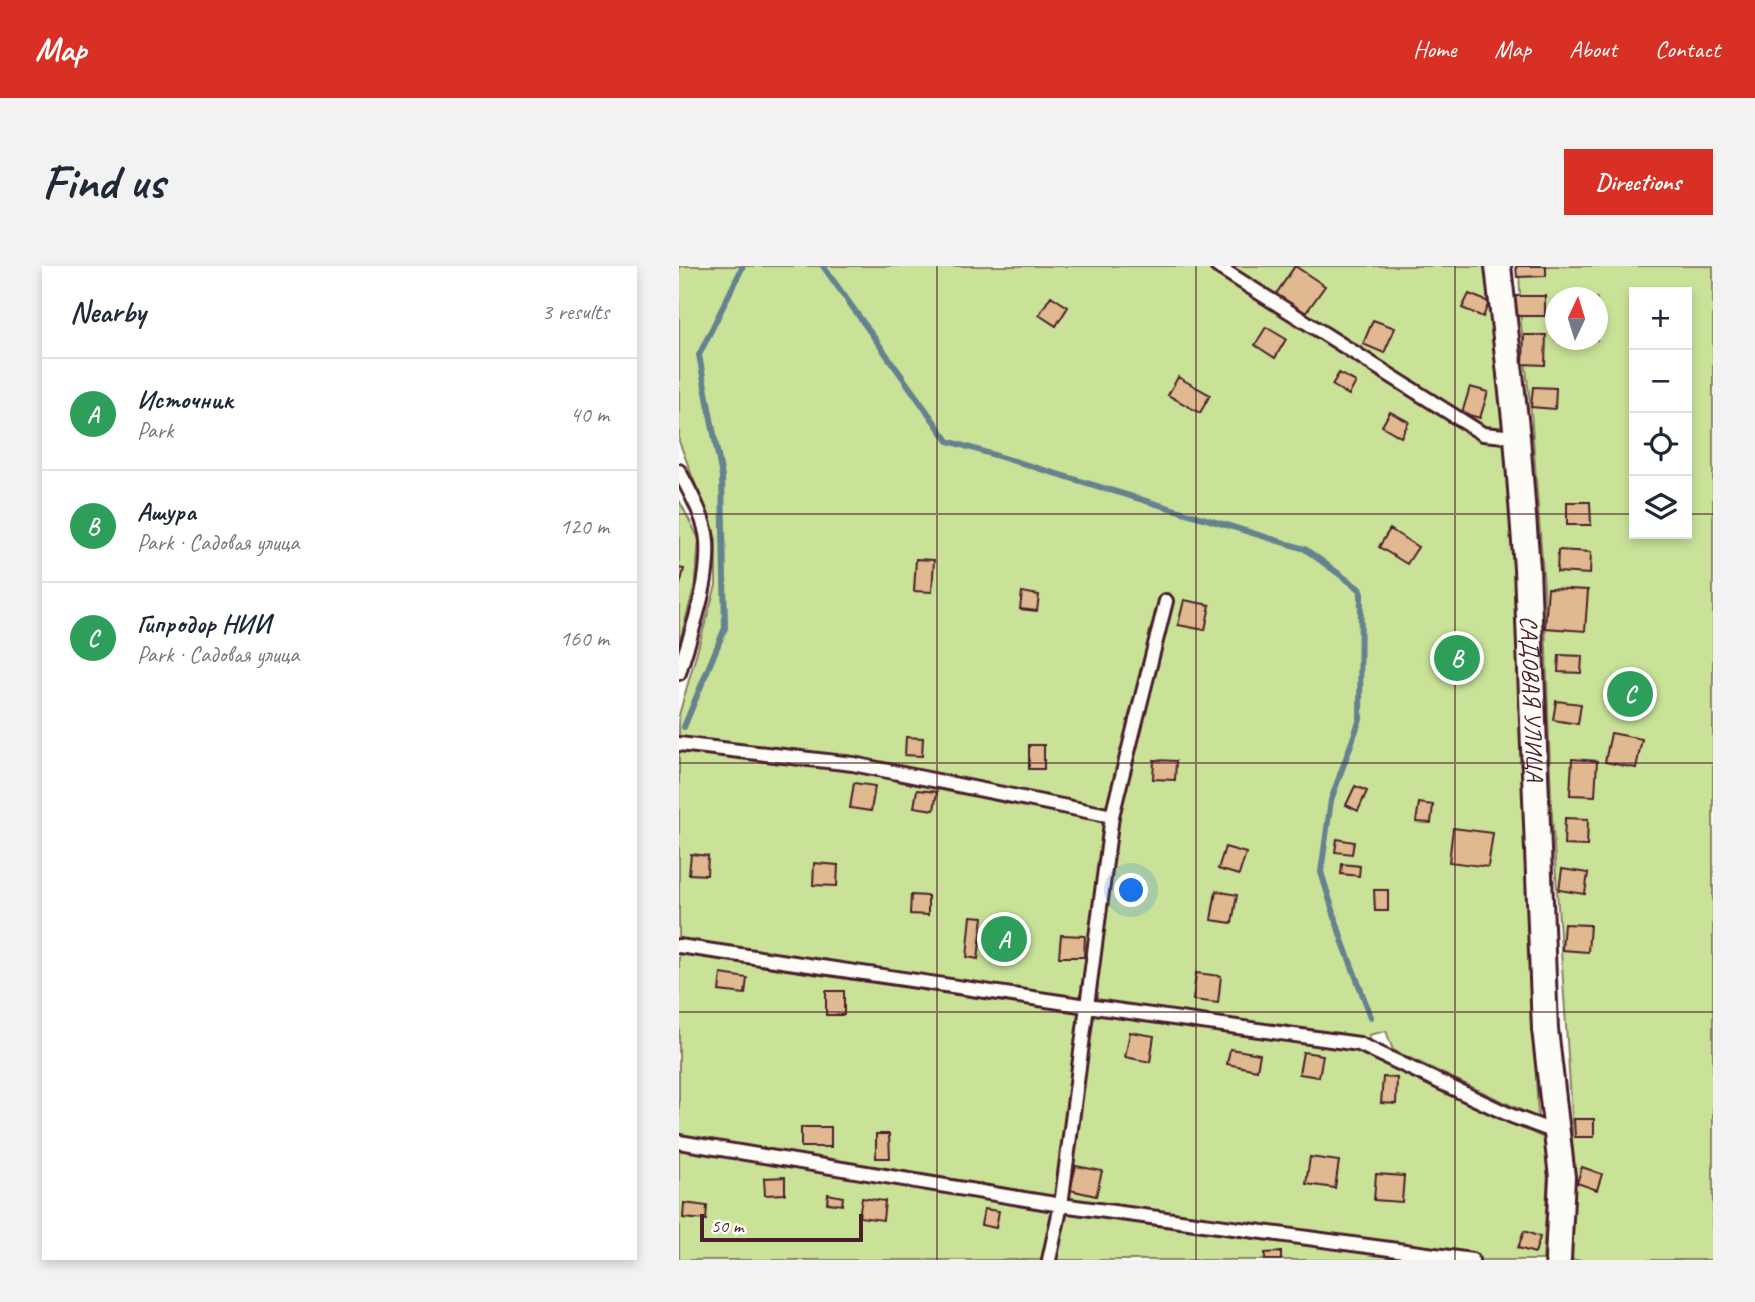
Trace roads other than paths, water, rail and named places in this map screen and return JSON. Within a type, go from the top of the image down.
[{"type":"street","name":"САДОВАЯ УЛИЦА","points":[[1498,266],[1517,437],[1528,582],[1545,1029],[1562,1177],[1557,1260]]},
{"type":"lane","points":[[1217,266],[1482,434],[1517,437]]},
{"type":"lane","points":[[679,471],[707,539],[705,583],[679,673]]},
{"type":"lane","points":[[1049,1260],[1061,1205],[1112,816],[1166,601]]},
{"type":"lane","points":[[679,744],[853,764],[1112,816]]},
{"type":"lane","points":[[679,946],[1359,1044],[1513,1116],[1559,1133]]},
{"type":"lane","points":[[679,1142],[1061,1205],[1472,1260]]},
{"type":"waterway","points":[[684,727],[725,628],[722,477],[699,355],[743,266]]},
{"type":"waterway","points":[[823,266],[948,441],[1305,549],[1361,590],[1360,719],[1331,800],[1321,872],[1342,940],[1371,1017]]},
{"type":"place","name":"Ашура","points":[[1457,658]]},
{"type":"place","name":"Гипродор НИИ","points":[[1630,694]]},
{"type":"place","name":"Источник","points":[[1004,939]]}]
